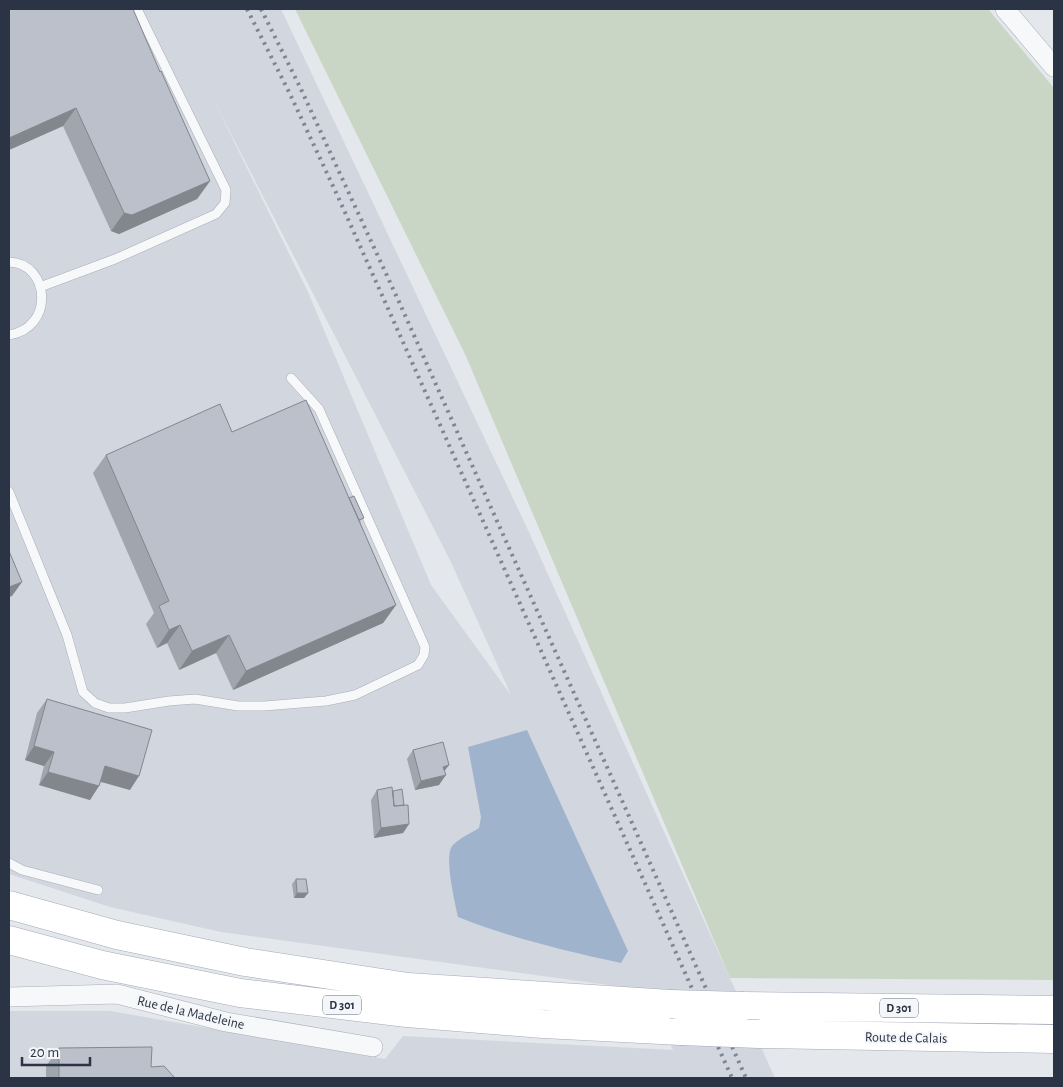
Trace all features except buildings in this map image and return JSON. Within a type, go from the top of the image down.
[{"type":"main road","name":"D 301","points":[[9,905],[117,935],[245,962],[408,987],[670,1004],[1054,1010]]},
{"type":"main road","name":"Route de Calais","points":[[9,940],[102,965],[240,993],[407,1013],[543,1024],[681,1031],[1054,1039]]},
{"type":"street","points":[[1005,9],[1054,67]]},
{"type":"street","name":"Rue de la Madeleine","points":[[9,997],[117,994],[226,1022],[373,1047]]},
{"type":"lane","points":[[40,287],[114,258],[216,214],[225,203],[226,190],[137,9]]},
{"type":"lane","points":[[9,262],[25,267],[34,276],[40,287],[42,298],[40,310],[35,320],[27,328],[16,334],[9,335]]},
{"type":"lane","points":[[9,492],[67,635],[83,692],[94,703],[109,708],[125,708],[195,699],[238,706],[264,706],[326,701],[355,694],[418,665],[424,655],[425,646],[319,409],[291,378]]},
{"type":"lane","points":[[9,863],[22,870],[98,890]]},
{"type":"shaded area","points":[[9,9],[281,9],[528,530],[775,1078],[9,1078],[9,1011],[110,1011],[385,1059],[403,1036],[673,1050],[645,988],[645,990],[221,932],[110,907],[9,874]],"holes":[[[212,97],[450,560],[511,695],[431,585],[308,292]]]},
{"type":"green space","points":[[295,9],[988,9],[1054,88],[1054,980],[730,978],[465,354]]},
{"type":"water","points":[[527,730],[628,951],[621,963],[538,943],[458,917],[451,880],[450,852],[455,843],[479,828],[481,817],[468,747]]},
{"type":"railway","points":[[247,9],[290,94],[339,199],[732,1078]]},
{"type":"railway","points":[[261,9],[300,87],[400,304],[746,1078]]}]
